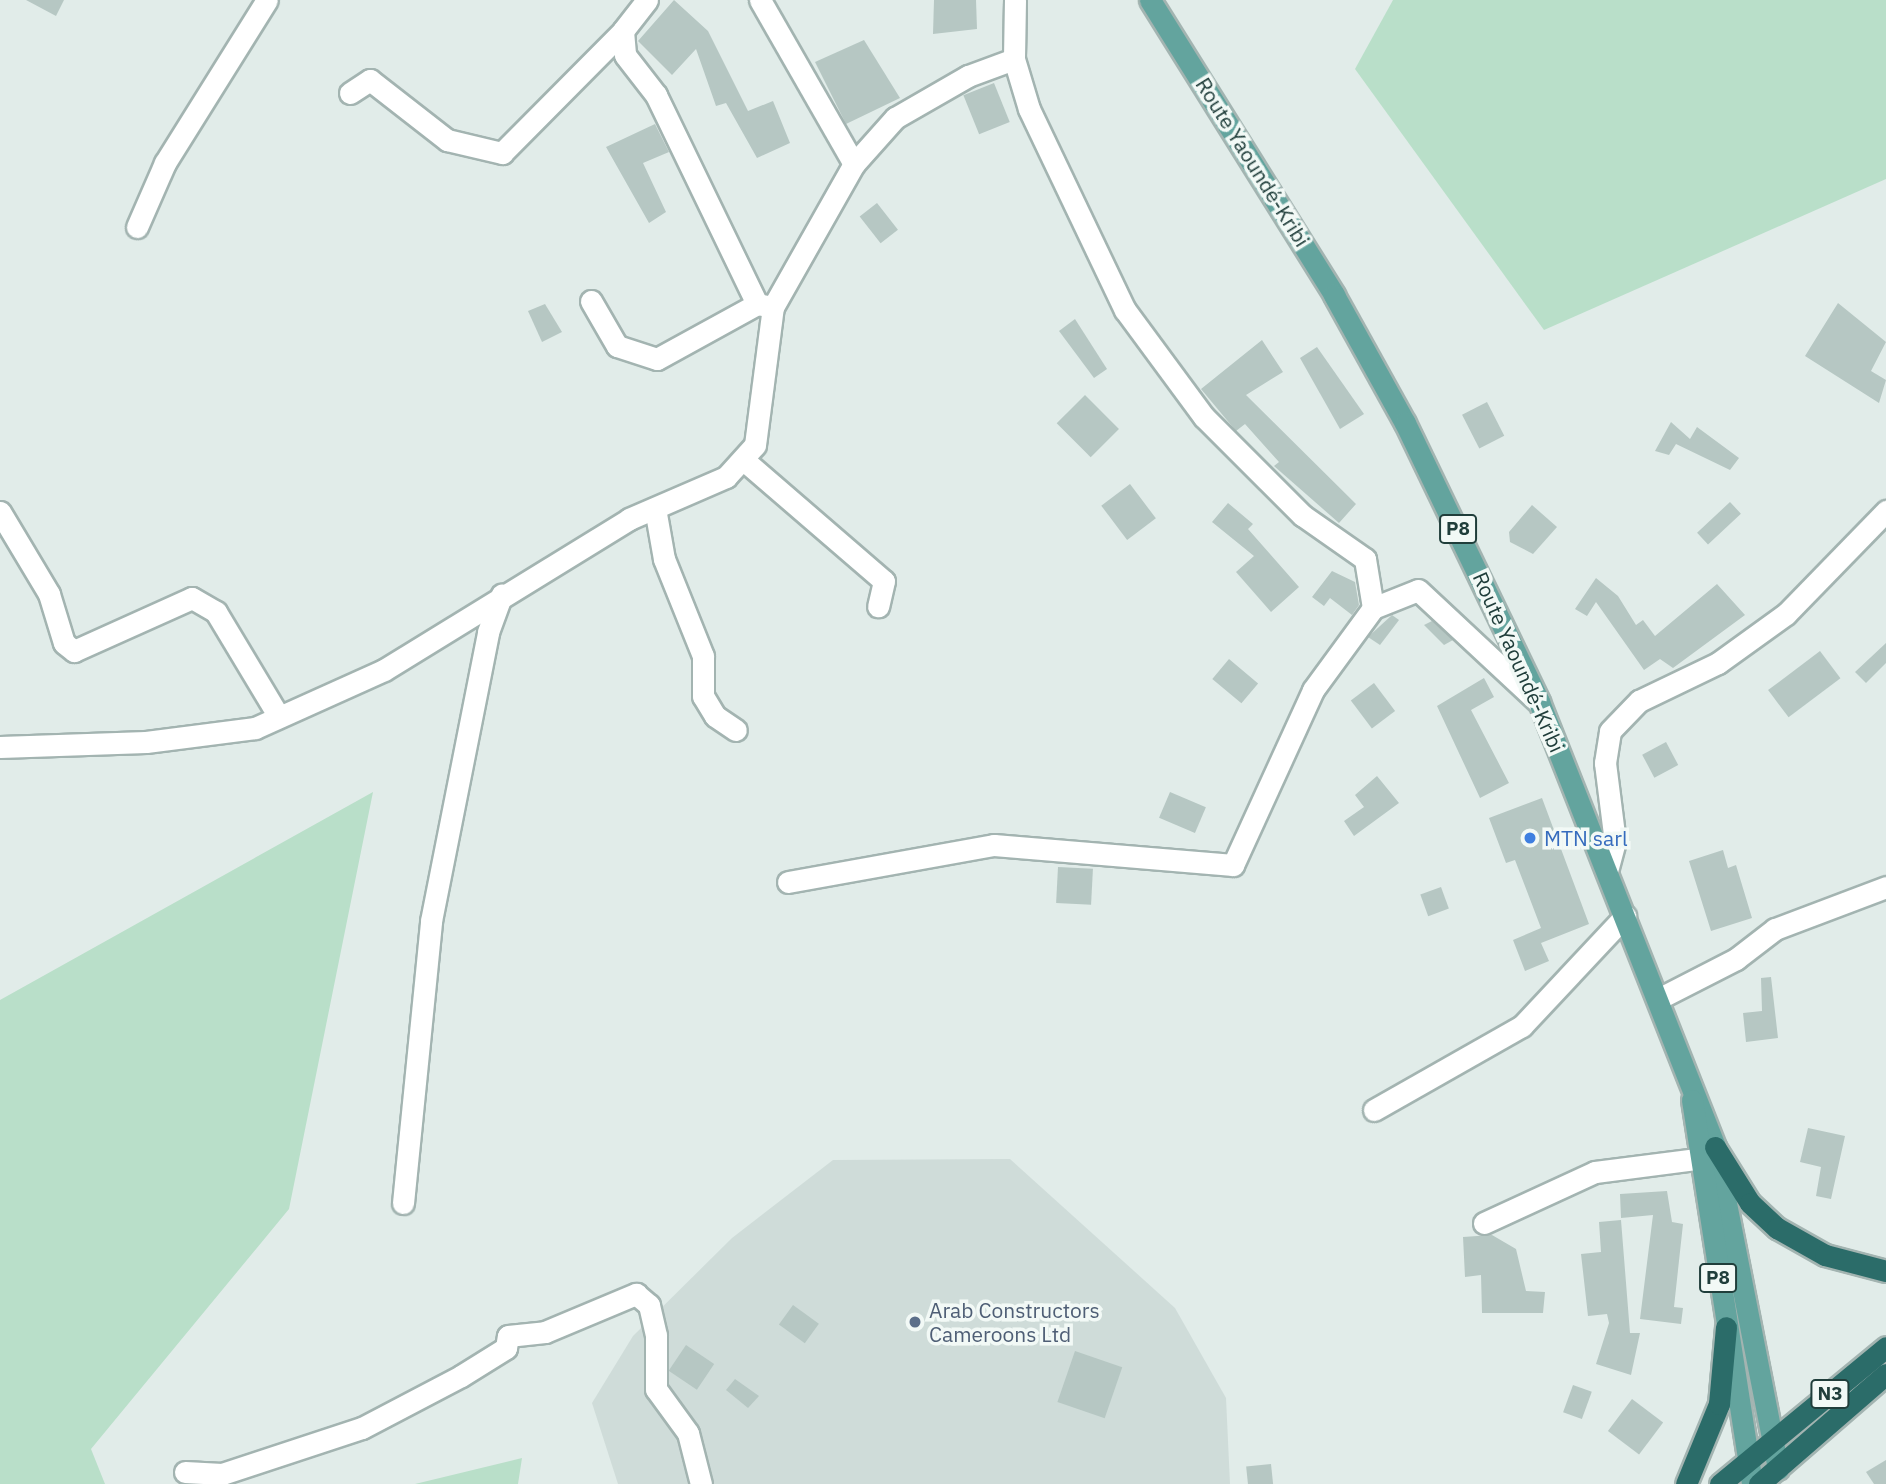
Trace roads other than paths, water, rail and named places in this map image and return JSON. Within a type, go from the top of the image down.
[{"type":"highway","points":[[1715,1147],[1750,1203],[1777,1228],[1825,1255],[1886,1271]]},
{"type":"highway","points":[[1686,1484],[1719,1404],[1726,1327]]},
{"type":"highway","name":"N3","points":[[1720,1484],[1886,1347]]},
{"type":"highway","name":"N3","points":[[1759,1484],[1886,1374]]},
{"type":"main road","name":"Route Yaoundé-Kribi","points":[[1150,0],[1334,295],[1423,458],[1539,702],[1658,999],[1692,1094]]},
{"type":"main road","name":"P8","points":[[1692,1094],[1715,1147],[1774,1441],[1777,1469]]},
{"type":"main road","name":"P8","points":[[1692,1094],[1697,1159],[1752,1484]]},
{"type":"street","points":[[137,227],[164,163],[267,0]]},
{"type":"street","points":[[350,93],[370,80],[447,139],[502,153],[623,31],[647,0]]},
{"type":"street","points":[[760,0],[854,164]]},
{"type":"street","points":[[1015,0],[1014,59],[1029,109],[1125,310],[1204,417],[1301,514],[1365,559],[1373,608]]},
{"type":"street","points":[[623,31],[625,55],[656,95],[765,305]]},
{"type":"street","points":[[0,747],[146,742],[255,728],[384,670],[502,594],[655,508],[746,463],[755,445],[765,305],[854,164],[895,118],[968,76],[1014,59]]},
{"type":"street","points":[[591,301],[617,346],[657,359],[765,305]]},
{"type":"street","points":[[746,463],[884,581],[878,606]]},
{"type":"street","points":[[655,508],[664,559],[703,656],[703,696],[715,716],[736,730]]},
{"type":"street","points":[[1607,872],[1615,842],[1605,763],[1610,731],[1639,701],[1717,663],[1786,614],[1886,511]]},
{"type":"street","points":[[0,512],[49,594],[64,643],[74,651],[192,598],[216,612],[279,717]]},
{"type":"street","points":[[788,882],[994,845],[1233,865],[1290,732],[1373,608],[1418,590],[1539,702]]},
{"type":"street","points":[[403,1203],[431,920],[488,632],[502,594]]},
{"type":"street","points":[[1658,999],[1736,959],[1775,929],[1886,887]]},
{"type":"street","points":[[1374,1110],[1522,1026],[1625,916]]},
{"type":"street","points":[[1484,1223],[1595,1172],[1697,1159]]},
{"type":"street","points":[[185,1472],[222,1474],[362,1428],[506,1348],[508,1336],[545,1332],[636,1294],[649,1305],[656,1335],[656,1389],[688,1433],[701,1484]]},
{"type":"place","name":"MTN sarl","points":[[1530,838]]},
{"type":"place","name":"Arab Constructors Cameroons Ltd","points":[[915,1322]]}]
